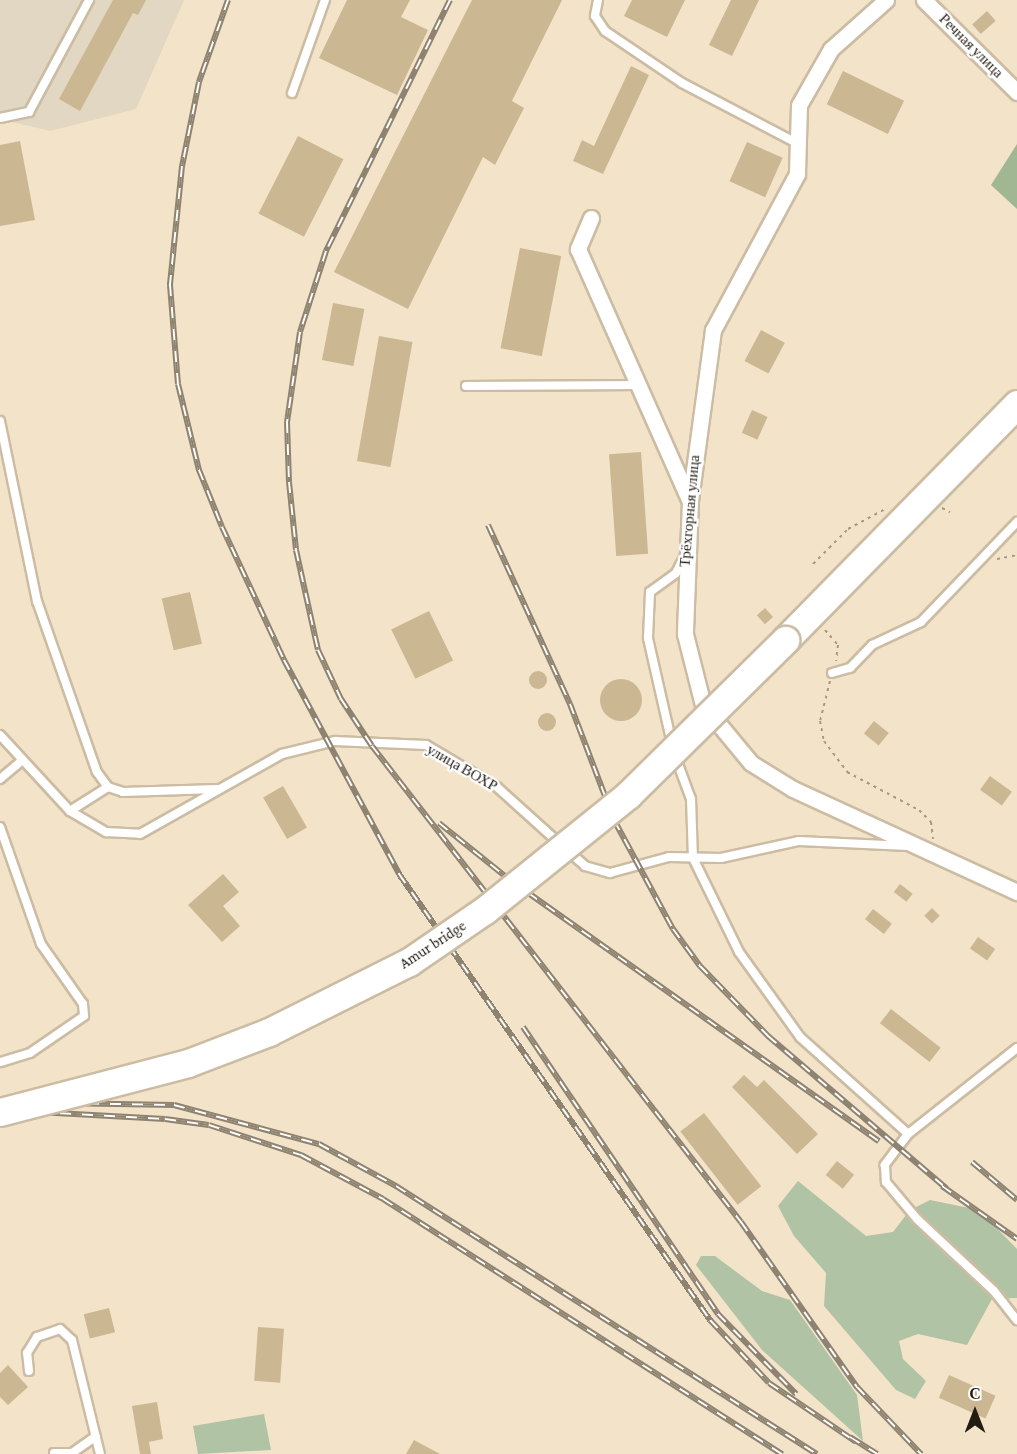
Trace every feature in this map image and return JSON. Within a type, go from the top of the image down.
[{"type":"highway","name":"Amur bridge","points":[[0,1112],[188,1063],[269,1032],[410,962],[495,903],[628,795],[785,640],[1017,404]]},
{"type":"street","name":"Трёхгорная улица","points":[[886,0],[831,49],[799,105],[795,142],[797,174],[713,330],[690,501],[686,553],[685,634],[692,674],[703,705],[722,733],[751,763],[793,789],[1017,892]]},
{"type":"street","name":"Речная улица","points":[[924,0],[1017,92]]},
{"type":"street","points":[[591,218],[579,249],[690,501]]},
{"type":"lane","points":[[0,118],[29,112],[89,0]]},
{"type":"lane","points":[[292,93],[325,0]]},
{"type":"lane","points":[[598,0],[595,16],[605,31],[710,99],[795,142]]},
{"type":"lane","points":[[465,386],[639,384]]},
{"type":"lane","points":[[0,421],[37,601],[97,772],[108,787],[138,794],[219,789]]},
{"type":"lane","points":[[832,673],[850,668],[872,645],[921,622],[1017,522]]},
{"type":"lane","points":[[686,553],[676,573],[650,592],[648,638],[677,767],[691,799],[693,858],[739,952],[800,1037],[908,1134]]},
{"type":"lane","name":"улица ВОХР","points":[[0,735],[20,762],[70,811],[106,832],[140,834],[282,754],[326,743],[426,745],[497,787],[597,871],[618,872],[669,857],[722,858],[822,840],[922,848]]},
{"type":"lane","points":[[0,779],[20,762]]},
{"type":"lane","points":[[70,811],[108,787]]},
{"type":"lane","points":[[0,826],[41,944],[82,1004],[84,1016],[30,1053],[0,1062]]},
{"type":"lane","points":[[1017,1048],[908,1134],[885,1165],[886,1182],[1017,1320]]},
{"type":"lane","points":[[29,1371],[27,1353],[37,1337],[60,1329],[72,1340],[100,1454]]},
{"type":"lane","points":[[54,1454],[72,1453],[96,1436]]},
{"type":"path","points":[[813,564],[848,529],[896,504]]},
{"type":"path","points":[[936,514],[943,507],[950,512]]},
{"type":"path","points":[[980,562],[1017,555]]},
{"type":"path","points":[[832,620],[824,628],[837,645],[820,721],[824,741],[847,772],[932,822],[922,848]]},
{"type":"shaded area","points":[[0,0],[184,0],[136,109],[50,131],[0,119]]},
{"type":"green space","points":[[1017,144],[1017,209],[991,185]]},
{"type":"green space","points":[[798,1181],[866,1236],[893,1232],[910,1210],[930,1200],[979,1210],[1017,1249],[1017,1298],[992,1299],[967,1345],[918,1334],[899,1341],[903,1359],[926,1381],[915,1399],[896,1390],[824,1306],[826,1273],[794,1236],[778,1206]]},
{"type":"green space","points":[[701,1256],[715,1256],[762,1291],[790,1300],[857,1395],[863,1441],[762,1350],[696,1265]]},
{"type":"green space","points":[[264,1414],[271,1450],[198,1454],[193,1426]]},
{"type":"building","points":[[113,0],[146,0],[138,15],[133,13],[80,111],[59,99]]},
{"type":"building","points":[[347,0],[410,0],[401,17],[428,30],[397,95],[319,58]]},
{"type":"building","points":[[472,0],[562,0],[512,101],[524,108],[495,165],[483,157],[408,309],[334,272]]},
{"type":"building","points":[[632,0],[685,0],[667,37],[624,16]]},
{"type":"building","points":[[731,0],[759,0],[732,56],[709,45]]},
{"type":"building","points":[[987,11],[996,21],[981,34],[972,24]]},
{"type":"building","points":[[631,66],[649,75],[603,174],[573,161],[582,140],[594,146]]},
{"type":"building","points":[[843,71],[904,101],[888,134],[827,104]]},
{"type":"building","points":[[298,136],[343,159],[304,237],[259,214]]},
{"type":"building","points":[[20,141],[35,220],[0,226],[0,145]]},
{"type":"building","points":[[747,142],[783,158],[765,197],[730,181]]},
{"type":"building","points":[[520,248],[561,256],[542,356],[501,348]]},
{"type":"building","points":[[333,303],[364,309],[353,366],[322,360]]},
{"type":"building","points":[[761,330],[785,343],[768,374],[745,361]]},
{"type":"building","points":[[379,336],[412,342],[390,467],[357,461]]},
{"type":"building","points":[[752,410],[768,417],[757,440],[742,433]]},
{"type":"building","points":[[641,452],[648,554],[616,556],[609,454]]},
{"type":"building","points":[[190,592],[202,644],[174,650],[162,599]]},
{"type":"building","points":[[765,608],[773,617],[765,624],[757,615]]},
{"type":"building","points":[[429,611],[453,660],[415,679],[391,629]]},
{"type":"building","points":[[538,671],[544,674],[547,680],[544,686],[538,689],[532,686],[529,680],[532,674]]},
{"type":"building","points":[[621,679],[636,685],[642,700],[636,715],[621,721],[606,715],[600,700],[606,685]]},
{"type":"building","points":[[543,713],[551,713],[556,718],[554,729],[543,731],[538,726],[538,718]]},
{"type":"building","points":[[874,721],[889,733],[879,745],[864,733]]},
{"type":"building","points":[[990,776],[1012,792],[1002,806],[980,790]]},
{"type":"building","points":[[283,786],[307,828],[287,839],[263,798]]},
{"type":"building","points":[[223,874],[239,892],[223,906],[240,926],[222,942],[188,905]]},
{"type":"building","points":[[900,884],[913,894],[906,902],[894,892]]},
{"type":"building","points":[[932,908],[940,916],[932,924],[924,916]]},
{"type":"building","points":[[873,909],[892,924],[884,934],[865,919]]},
{"type":"building","points":[[978,937],[995,949],[987,961],[970,948]]},
{"type":"building","points":[[891,1009],[941,1048],[930,1062],[880,1023]]},
{"type":"building","points":[[744,1075],[757,1087],[764,1080],[818,1134],[797,1154],[732,1087]]},
{"type":"building","points":[[704,1113],[761,1186],[738,1205],[680,1131]]},
{"type":"building","points":[[837,1161],[854,1175],[843,1189],[826,1175]]},
{"type":"building","points":[[109,1308],[115,1332],[90,1339],[84,1314]]},
{"type":"building","points":[[258,1327],[284,1329],[280,1383],[254,1381]]},
{"type":"building","points":[[8,1365],[28,1387],[8,1405],[0,1397],[0,1373]]},
{"type":"building","points":[[949,1375],[996,1396],[985,1419],[939,1398]]},
{"type":"building","points":[[157,1402],[163,1439],[149,1442],[151,1454],[140,1454],[132,1406]]},
{"type":"building","points":[[414,1440],[440,1454],[406,1454]]},
{"type":"railway","points":[[228,0],[199,82],[182,166],[170,285],[178,384],[199,470],[222,527],[284,660],[399,874],[710,1320],[769,1383],[856,1442]]},
{"type":"railway","points":[[450,0],[326,251],[300,332],[287,422],[289,482],[296,550],[318,650],[341,699],[372,746],[741,1222],[857,1387],[921,1454]]},
{"type":"railway","points":[[488,525],[570,704],[614,820],[673,929],[700,966],[768,1036],[947,1189]]},
{"type":"railway","points":[[439,823],[510,880],[879,1141]]},
{"type":"railway","points":[[523,1027],[718,1314],[796,1394]]},
{"type":"railway","points":[[0,1102],[174,1105],[319,1144],[396,1186],[817,1454]]},
{"type":"railway","points":[[0,1118],[38,1112],[165,1119],[209,1125],[301,1155],[383,1199],[782,1454]]},
{"type":"railway","points":[[972,1162],[1017,1200]]},
{"type":"railway","points":[[942,1186],[1017,1239]]},
{"type":"railway","points":[[850,1437],[877,1454]]}]
